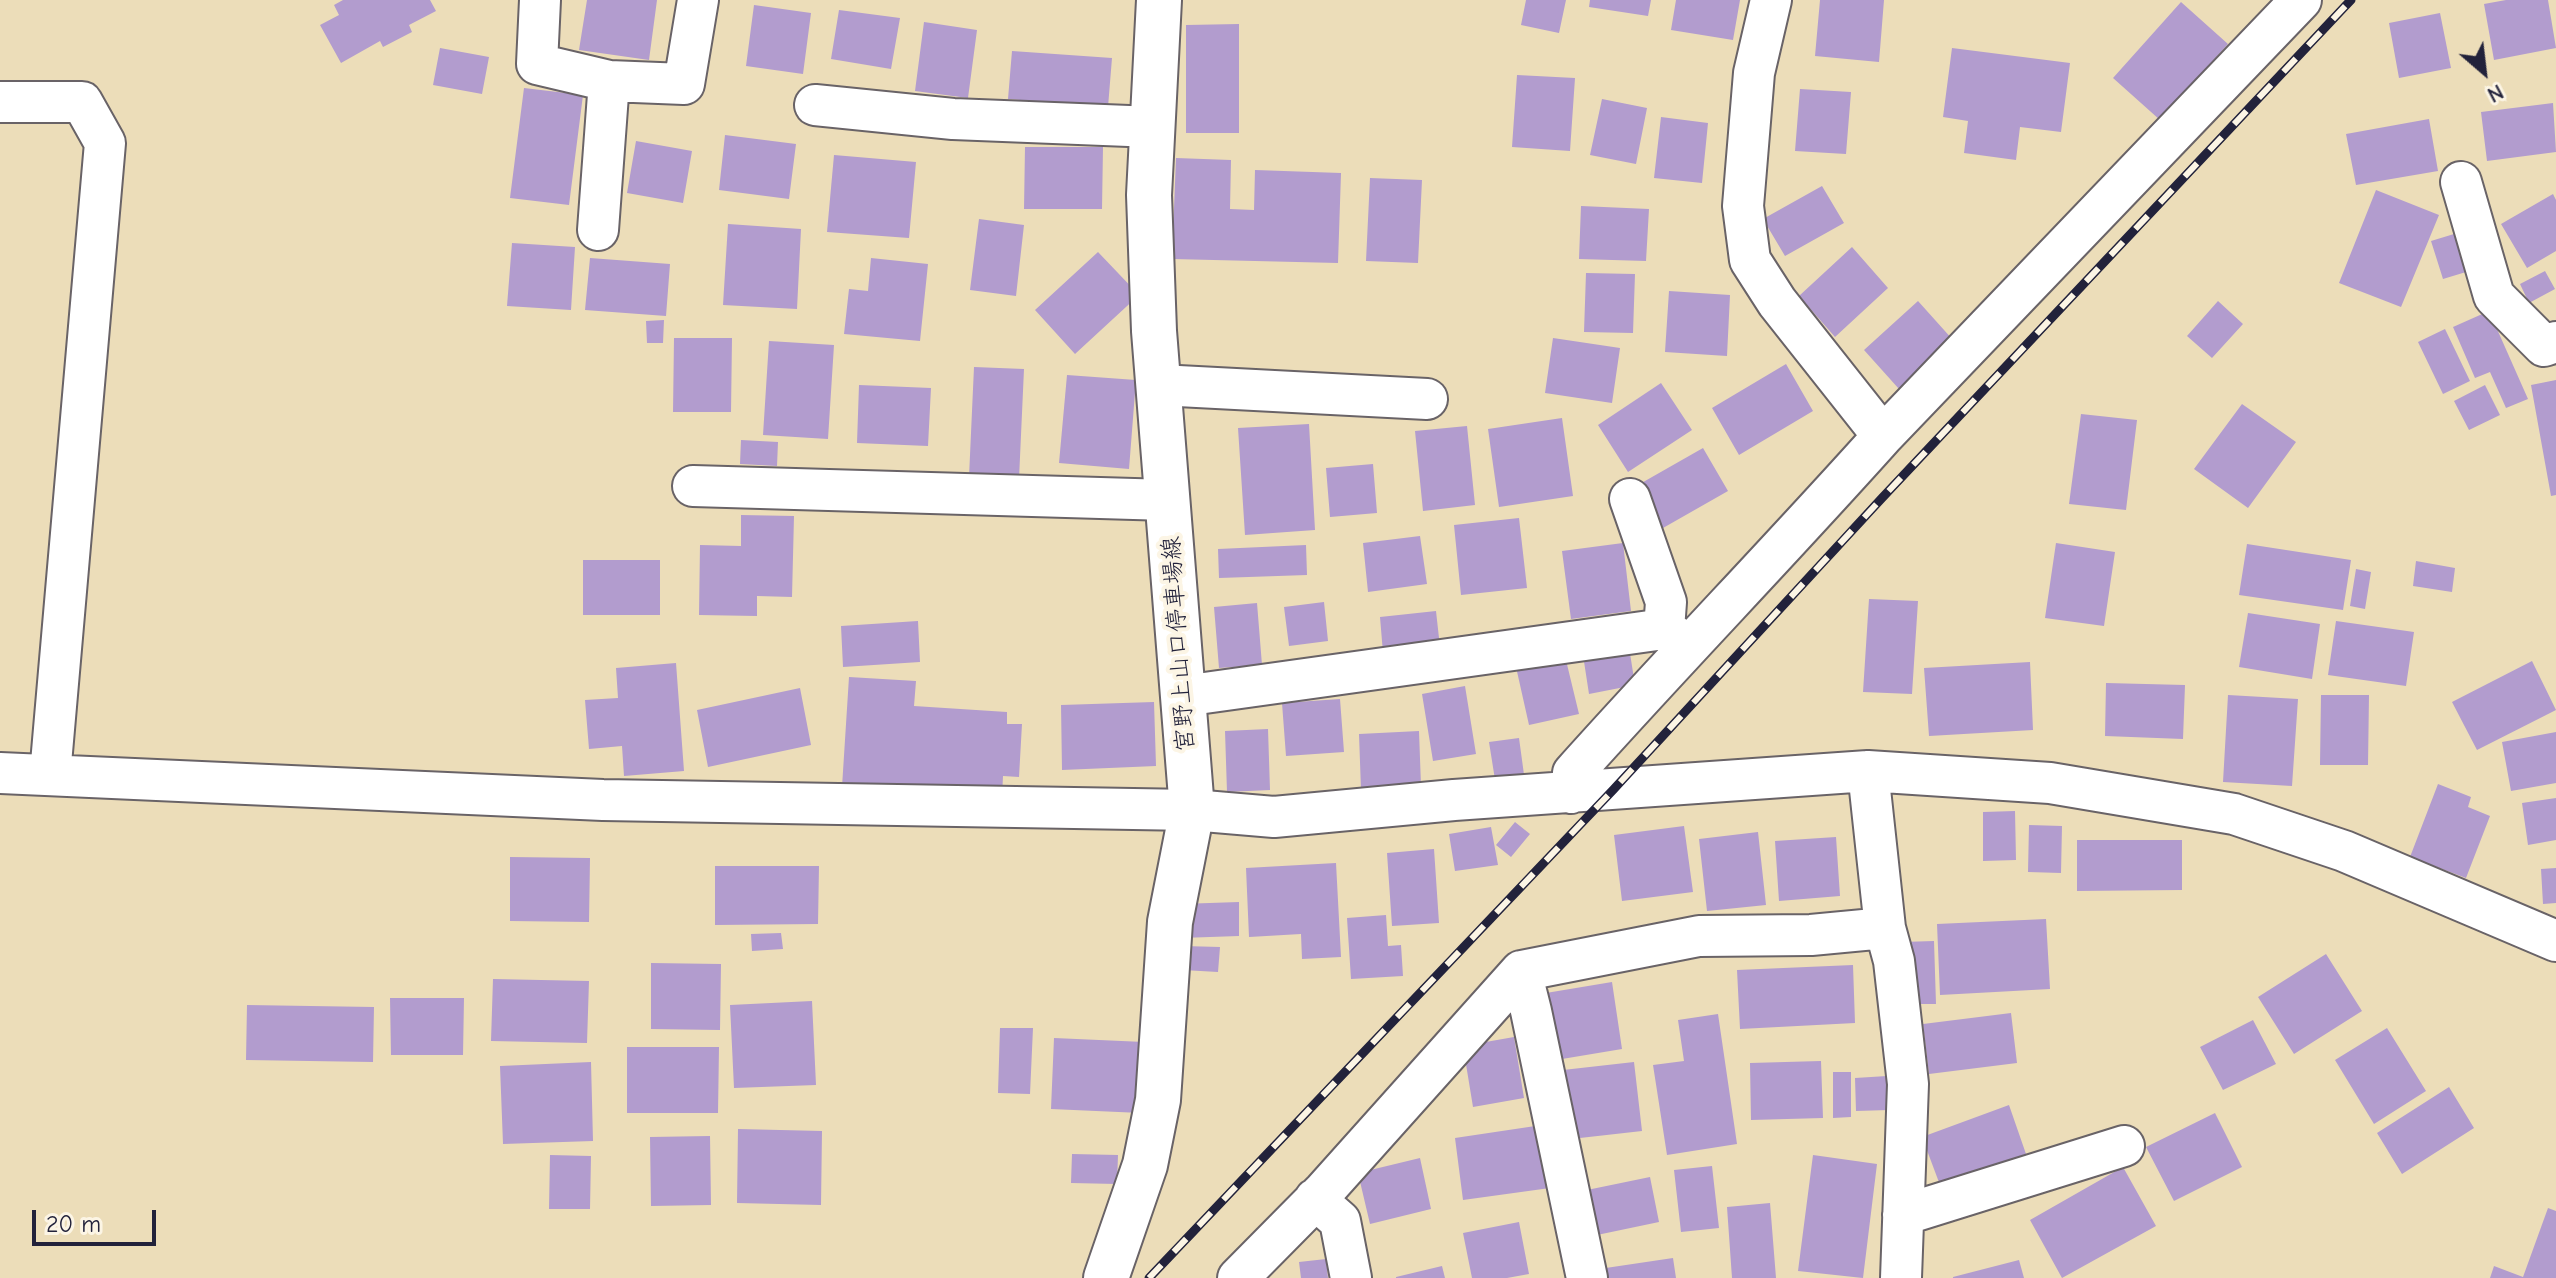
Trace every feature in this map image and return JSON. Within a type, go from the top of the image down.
[{"type":"main road","name":"宮野上山口停車場線","points":[[1106,1278],[1145,1165],[1158,1100],[1170,922],[1192,810],[1154,331],[1149,195],[1159,0]]},
{"type":"street","points":[[540,0],[537,64],[609,81],[684,84],[698,0]]},
{"type":"street","points":[[1771,0],[1754,73],[1743,206],[1750,260],[1777,302],[1883,436]]},
{"type":"street","points":[[1571,793],[1573,773],[1676,637],[1792,538],[1883,436],[2301,0]]},
{"type":"street","points":[[598,230],[609,81]]},
{"type":"street","points":[[0,102],[82,102],[105,143],[50,775]]},
{"type":"street","points":[[815,105],[953,119],[1154,127]]},
{"type":"street","points":[[2461,182],[2494,296],[2544,346],[2556,342]]},
{"type":"street","points":[[1159,385],[1427,399]]},
{"type":"street","points":[[693,486],[1168,500]]},
{"type":"street","points":[[1630,499],[1676,637]]},
{"type":"street","points":[[1183,696],[1676,637]]},
{"type":"street","points":[[0,773],[603,800],[1192,810],[1274,817],[1454,800],[1868,771],[2050,783],[2234,814],[2344,851],[2556,941]]},
{"type":"street","points":[[1868,771],[1885,928],[1894,961],[1908,1084],[1901,1278]]},
{"type":"street","points":[[1238,1278],[1315,1199],[1521,971],[1699,936],[1811,935],[1885,928]]},
{"type":"street","points":[[1521,971],[1587,1278]]},
{"type":"street","points":[[1903,1215],[2124,1146]]},
{"type":"street","points":[[1315,1199],[1340,1221],[1351,1278]]},
{"type":"building","points":[[343,0],[430,0],[436,11],[409,25],[412,32],[383,47],[380,41],[341,63],[320,25],[339,15],[334,5]]},
{"type":"building","points":[[587,0],[657,0],[649,60],[579,50]]},
{"type":"building","points":[[1526,0],[1566,0],[1559,33],[1521,25]]},
{"type":"building","points":[[1590,0],[1651,0],[1648,16],[1589,7]]},
{"type":"building","points":[[1676,0],[1740,0],[1733,40],[1671,30]]},
{"type":"building","points":[[1820,0],[1884,0],[1879,62],[1815,56]]},
{"type":"building","points":[[2506,0],[2548,0],[2556,48],[2494,60],[2484,4]]},
{"type":"building","points":[[2181,2],[2228,44],[2160,120],[2113,78]]},
{"type":"building","points":[[754,5],[811,13],[803,74],[746,66]]},
{"type":"building","points":[[839,10],[900,18],[891,69],[831,59]]},
{"type":"building","points":[[2440,13],[2451,68],[2399,78],[2389,23]]},
{"type":"building","points":[[924,22],[977,30],[968,98],[915,91]]},
{"type":"building","points":[[1239,24],[1239,133],[1186,133],[1186,25]]},
{"type":"building","points":[[440,48],[489,57],[482,94],[433,85]]},
{"type":"building","points":[[1952,48],[2070,63],[2061,132],[2020,127],[2016,160],[1964,153],[1968,121],[1943,117]]},
{"type":"building","points":[[1012,51],[1112,58],[1108,107],[1008,99]]},
{"type":"building","points":[[1517,75],[1575,78],[1570,151],[1512,147]]},
{"type":"building","points":[[524,88],[583,95],[569,205],[510,198]]},
{"type":"building","points":[[1800,89],[1851,92],[1846,154],[1795,151]]},
{"type":"building","points":[[1602,99],[1647,108],[1636,164],[1590,155]]},
{"type":"building","points":[[2553,103],[2556,152],[2487,161],[2481,112]]},
{"type":"building","points":[[1661,117],[1708,123],[1702,183],[1654,178]]},
{"type":"building","points":[[2429,119],[2438,171],[2356,185],[2346,134]]},
{"type":"building","points":[[725,135],[796,144],[789,199],[719,190]]},
{"type":"building","points":[[636,141],[692,151],[683,203],[627,193]]},
{"type":"building","points":[[1025,147],[1103,147],[1102,209],[1024,209]]},
{"type":"building","points":[[834,155],[916,162],[909,238],[827,232]]},
{"type":"building","points":[[1176,158],[1231,160],[1230,209],[1254,210],[1255,170],[1341,173],[1338,263],[1172,259]]},
{"type":"building","points":[[1370,178],[1422,180],[1418,263],[1366,261]]},
{"type":"building","points":[[1822,186],[1844,223],[1785,256],[1763,219]]},
{"type":"building","points":[[2376,190],[2439,215],[2401,307],[2339,283]]},
{"type":"building","points":[[2553,194],[2556,200],[2556,251],[2527,268],[2501,224]]},
{"type":"building","points":[[1581,206],[1649,209],[1646,261],[1579,259]]},
{"type":"building","points":[[979,219],[1024,225],[1016,296],[970,290]]},
{"type":"building","points":[[728,224],[801,229],[797,309],[723,305]]},
{"type":"building","points":[[2454,234],[2466,272],[2443,279],[2431,241]]},
{"type":"building","points":[[512,243],[575,247],[571,310],[507,306]]},
{"type":"building","points":[[1852,247],[1888,288],[1835,337],[1799,296]]},
{"type":"building","points":[[1098,252],[1139,295],[1075,354],[1035,310]]},
{"type":"building","points":[[590,258],[670,264],[666,316],[585,310]]},
{"type":"building","points":[[871,258],[928,264],[920,341],[844,334],[849,289],[868,291]]},
{"type":"building","points":[[2545,271],[2555,289],[2529,303],[2520,284]]},
{"type":"building","points":[[1586,273],[1635,274],[1633,333],[1584,332]]},
{"type":"building","points":[[1669,291],[1730,295],[1727,356],[1665,352]]},
{"type":"building","points":[[1918,301],[1953,340],[1899,389],[1864,350]]},
{"type":"building","points":[[2218,301],[2243,324],[2212,358],[2187,336]]},
{"type":"building","points":[[2489,311],[2528,399],[2506,408],[2490,372],[2475,378],[2453,327]]},
{"type":"building","points":[[664,320],[663,343],[647,343],[646,321]]},
{"type":"building","points":[[2445,329],[2470,381],[2443,394],[2418,342]]},
{"type":"building","points":[[674,338],[732,338],[731,412],[673,412]]},
{"type":"building","points":[[1553,338],[1620,348],[1612,403],[1545,393]]},
{"type":"building","points":[[769,341],[834,345],[828,439],[763,435]]},
{"type":"building","points":[[1786,364],[1813,411],[1739,455],[1712,408]]},
{"type":"building","points":[[974,367],[1024,369],[1019,479],[969,477]]},
{"type":"building","points":[[1067,375],[1136,380],[1129,469],[1059,463]]},
{"type":"building","points":[[2556,380],[2556,495],[2551,496],[2531,385]]},
{"type":"building","points":[[1661,383],[1692,430],[1628,472],[1598,425]]},
{"type":"building","points":[[859,385],[931,388],[928,446],[857,443]]},
{"type":"building","points":[[2485,385],[2500,415],[2469,430],[2454,401]]},
{"type":"building","points":[[2242,404],[2296,442],[2248,508],[2194,469]]},
{"type":"building","points":[[2081,414],[2137,420],[2126,510],[2069,504]]},
{"type":"building","points":[[1562,418],[1573,496],[1499,507],[1488,429]]},
{"type":"building","points":[[1309,424],[1315,530],[1245,535],[1238,428]]},
{"type":"building","points":[[1467,426],[1475,505],[1423,511],[1415,431]]},
{"type":"building","points":[[741,440],[778,442],[777,466],[740,464]]},
{"type":"building","points":[[1703,448],[1728,491],[1663,528],[1638,485]]},
{"type":"building","points":[[1373,464],[1377,513],[1330,517],[1326,468]]},
{"type":"building","points":[[741,515],[794,516],[792,597],[757,596],[757,616],[699,615],[700,545],[741,546]]},
{"type":"building","points":[[1519,518],[1527,588],[1461,595],[1454,525]]},
{"type":"building","points":[[1420,536],[1427,584],[1368,592],[1363,543]]},
{"type":"building","points":[[1623,543],[1631,611],[1571,619],[1562,551]]},
{"type":"building","points":[[2056,543],[2115,552],[2104,626],[2045,618]]},
{"type":"building","points":[[2247,544],[2351,560],[2343,610],[2239,595]]},
{"type":"building","points":[[1306,545],[1307,575],[1219,578],[1218,549]]},
{"type":"building","points":[[583,560],[660,560],[660,615],[583,615]]},
{"type":"building","points":[[2416,561],[2455,568],[2452,592],[2413,586]]},
{"type":"building","points":[[2356,569],[2371,572],[2365,609],[2350,606]]},
{"type":"building","points":[[1869,599],[1918,601],[1912,694],[1863,692]]},
{"type":"building","points":[[1324,602],[1328,641],[1289,646],[1284,607]]},
{"type":"building","points":[[1257,603],[1262,665],[1219,668],[1214,607]]},
{"type":"building","points":[[1436,611],[1440,647],[1383,653],[1380,617]]},
{"type":"building","points":[[2248,613],[2320,624],[2312,679],[2239,667]]},
{"type":"building","points":[[918,621],[920,662],[843,667],[841,626]]},
{"type":"building","points":[[2336,621],[2414,632],[2406,686],[2328,675]]},
{"type":"building","points":[[1629,647],[1635,685],[1589,694],[1583,655]]},
{"type":"building","points":[[1565,656],[1579,714],[1529,725],[1516,667]]},
{"type":"building","points":[[2532,661],[2556,710],[2477,750],[2452,702]]},
{"type":"building","points":[[2030,662],[2033,730],[1929,736],[1924,668]]},
{"type":"building","points":[[676,663],[684,771],[624,776],[622,746],[589,749],[585,700],[618,698],[616,668]]},
{"type":"building","points":[[849,677],[916,681],[914,706],[1007,712],[1007,724],[1022,724],[1019,777],[1003,776],[1002,797],[842,787]]},
{"type":"building","points":[[2106,683],[2185,685],[2183,739],[2105,736]]},
{"type":"building","points":[[1465,686],[1476,754],[1433,761],[1422,694]]},
{"type":"building","points":[[800,688],[811,745],[708,767],[697,710]]},
{"type":"building","points":[[2228,695],[2298,699],[2292,786],[2223,782]]},
{"type":"building","points":[[2321,695],[2369,695],[2368,765],[2320,765]]},
{"type":"building","points":[[1340,699],[1344,752],[1286,756],[1282,703]]},
{"type":"building","points":[[1154,702],[1156,766],[1062,770],[1061,705]]},
{"type":"building","points":[[1268,729],[1270,790],[1227,792],[1225,731]]},
{"type":"building","points":[[1419,731],[1421,786],[1361,790],[1359,734]]},
{"type":"building","points":[[2556,732],[2556,783],[2511,791],[2502,742]]},
{"type":"building","points":[[1519,738],[1525,782],[1496,786],[1489,742]]},
{"type":"building","points":[[2438,784],[2471,797],[2468,807],[2490,816],[2466,878],[2410,857]]},
{"type":"building","points":[[2556,798],[2556,840],[2528,845],[2522,803]]},
{"type":"building","points":[[2015,811],[2016,860],[1983,861],[1983,812]]},
{"type":"building","points":[[1515,822],[1530,834],[1511,857],[1496,845]]},
{"type":"building","points":[[2029,825],[2062,826],[2061,873],[2028,872]]},
{"type":"building","points":[[1684,826],[1693,892],[1622,901],[1614,835]]},
{"type":"building","points":[[1491,827],[1498,865],[1455,871],[1449,834]]},
{"type":"building","points":[[1758,832],[1766,905],[1707,911],[1699,839]]},
{"type":"building","points":[[1836,837],[1840,896],[1779,901],[1775,841]]},
{"type":"building","points":[[2077,840],[2182,840],[2182,890],[2077,891]]},
{"type":"building","points":[[1434,849],[1439,923],[1392,926],[1387,853]]},
{"type":"building","points":[[510,857],[590,858],[589,922],[510,921]]},
{"type":"building","points":[[1336,863],[1341,957],[1302,959],[1301,934],[1249,937],[1246,868]]},
{"type":"building","points":[[715,866],[819,866],[818,924],[715,925]]},
{"type":"building","points":[[2556,868],[2556,903],[2543,904],[2541,869]]},
{"type":"building","points":[[1239,902],[1239,936],[1181,938],[1180,904]]},
{"type":"building","points":[[1386,915],[1388,946],[1401,945],[1403,976],[1351,979],[1347,918]]},
{"type":"building","points":[[2046,919],[2050,989],[1940,995],[1937,924]]},
{"type":"building","points":[[781,933],[783,949],[752,951],[751,934]]},
{"type":"building","points":[[1934,941],[1936,1004],[1903,1004],[1902,942]]},
{"type":"building","points":[[1183,946],[1220,947],[1218,972],[1183,970]]},
{"type":"building","points":[[2326,954],[2362,1011],[2294,1054],[2258,997]]},
{"type":"building","points":[[651,963],[721,964],[720,1030],[651,1029]]},
{"type":"building","points":[[1853,965],[1855,1023],[1740,1029],[1737,970]]},
{"type":"building","points":[[493,979],[589,981],[587,1043],[491,1041]]},
{"type":"building","points":[[1612,982],[1622,1049],[1550,1061],[1540,994]]},
{"type":"building","points":[[390,998],[464,998],[463,1055],[391,1055]]},
{"type":"building","points":[[812,1001],[816,1085],[734,1088],[730,1005]]},
{"type":"building","points":[[247,1005],[374,1007],[373,1062],[246,1060]]},
{"type":"building","points":[[2011,1013],[2017,1063],[1929,1074],[1923,1024]]},
{"type":"building","points":[[1718,1014],[1737,1144],[1667,1155],[1653,1065],[1684,1061],[1678,1020]]},
{"type":"building","points":[[2253,1020],[2276,1064],[2223,1090],[2200,1047]]},
{"type":"building","points":[[1000,1028],[1033,1028],[1030,1094],[998,1093]]},
{"type":"building","points":[[2387,1028],[2426,1091],[2374,1124],[2335,1060]]},
{"type":"building","points":[[1514,1037],[1524,1098],[1473,1107],[1463,1046]]},
{"type":"building","points":[[1054,1038],[1144,1042],[1141,1113],[1051,1109]]},
{"type":"building","points":[[627,1047],[719,1047],[718,1113],[627,1113]]},
{"type":"building","points":[[1821,1061],[1823,1118],[1751,1120],[1750,1063]]},
{"type":"building","points":[[591,1062],[593,1141],[503,1144],[500,1066]]},
{"type":"building","points":[[1634,1062],[1642,1131],[1571,1139],[1563,1070]]},
{"type":"building","points":[[1833,1072],[1851,1072],[1851,1117],[1833,1118]]},
{"type":"building","points":[[1887,1076],[1889,1110],[1856,1111],[1855,1078]]},
{"type":"building","points":[[2449,1087],[2474,1128],[2402,1174],[2377,1133]]},
{"type":"building","points":[[2009,1105],[2026,1154],[1940,1185],[1922,1137]]},
{"type":"building","points":[[2215,1113],[2242,1167],[2174,1201],[2146,1147]]},
{"type":"building","points":[[1542,1125],[1550,1188],[1463,1200],[1455,1138]]},
{"type":"building","points":[[738,1129],[822,1131],[821,1205],[737,1203]]},
{"type":"building","points":[[710,1136],[711,1205],[651,1206],[650,1137]]},
{"type":"building","points":[[1072,1154],[1118,1155],[1117,1184],[1071,1183]]},
{"type":"building","points":[[550,1155],[591,1156],[590,1209],[549,1209]]},
{"type":"building","points":[[1813,1155],[1877,1164],[1863,1278],[1798,1271]]},
{"type":"building","points":[[1420,1158],[1431,1209],[1370,1224],[1358,1173]]},
{"type":"building","points":[[1712,1166],[1719,1228],[1681,1232],[1674,1170]]},
{"type":"building","points":[[2123,1167],[2156,1226],[2062,1278],[2030,1220]]},
{"type":"building","points":[[1650,1177],[1659,1222],[1597,1235],[1587,1190]]},
{"type":"building","points":[[1770,1203],[1776,1278],[1732,1278],[1727,1207]]},
{"type":"building","points":[[2548,1208],[2556,1211],[2556,1278],[2490,1278],[2494,1266],[2523,1277]]},
{"type":"building","points":[[1519,1222],[1529,1274],[1507,1278],[1472,1278],[1463,1233]]},
{"type":"building","points":[[1673,1258],[1676,1278],[1600,1278],[1599,1269]]},
{"type":"building","points":[[1326,1259],[1328,1278],[1301,1278],[1299,1262]]},
{"type":"building","points":[[2019,1260],[2024,1278],[1953,1278],[1953,1277]]},
{"type":"building","points":[[1442,1266],[1445,1278],[1396,1278],[1396,1277]]},
{"type":"railway","points":[[1149,1278],[1613,790],[1882,498],[2351,0]]}]
